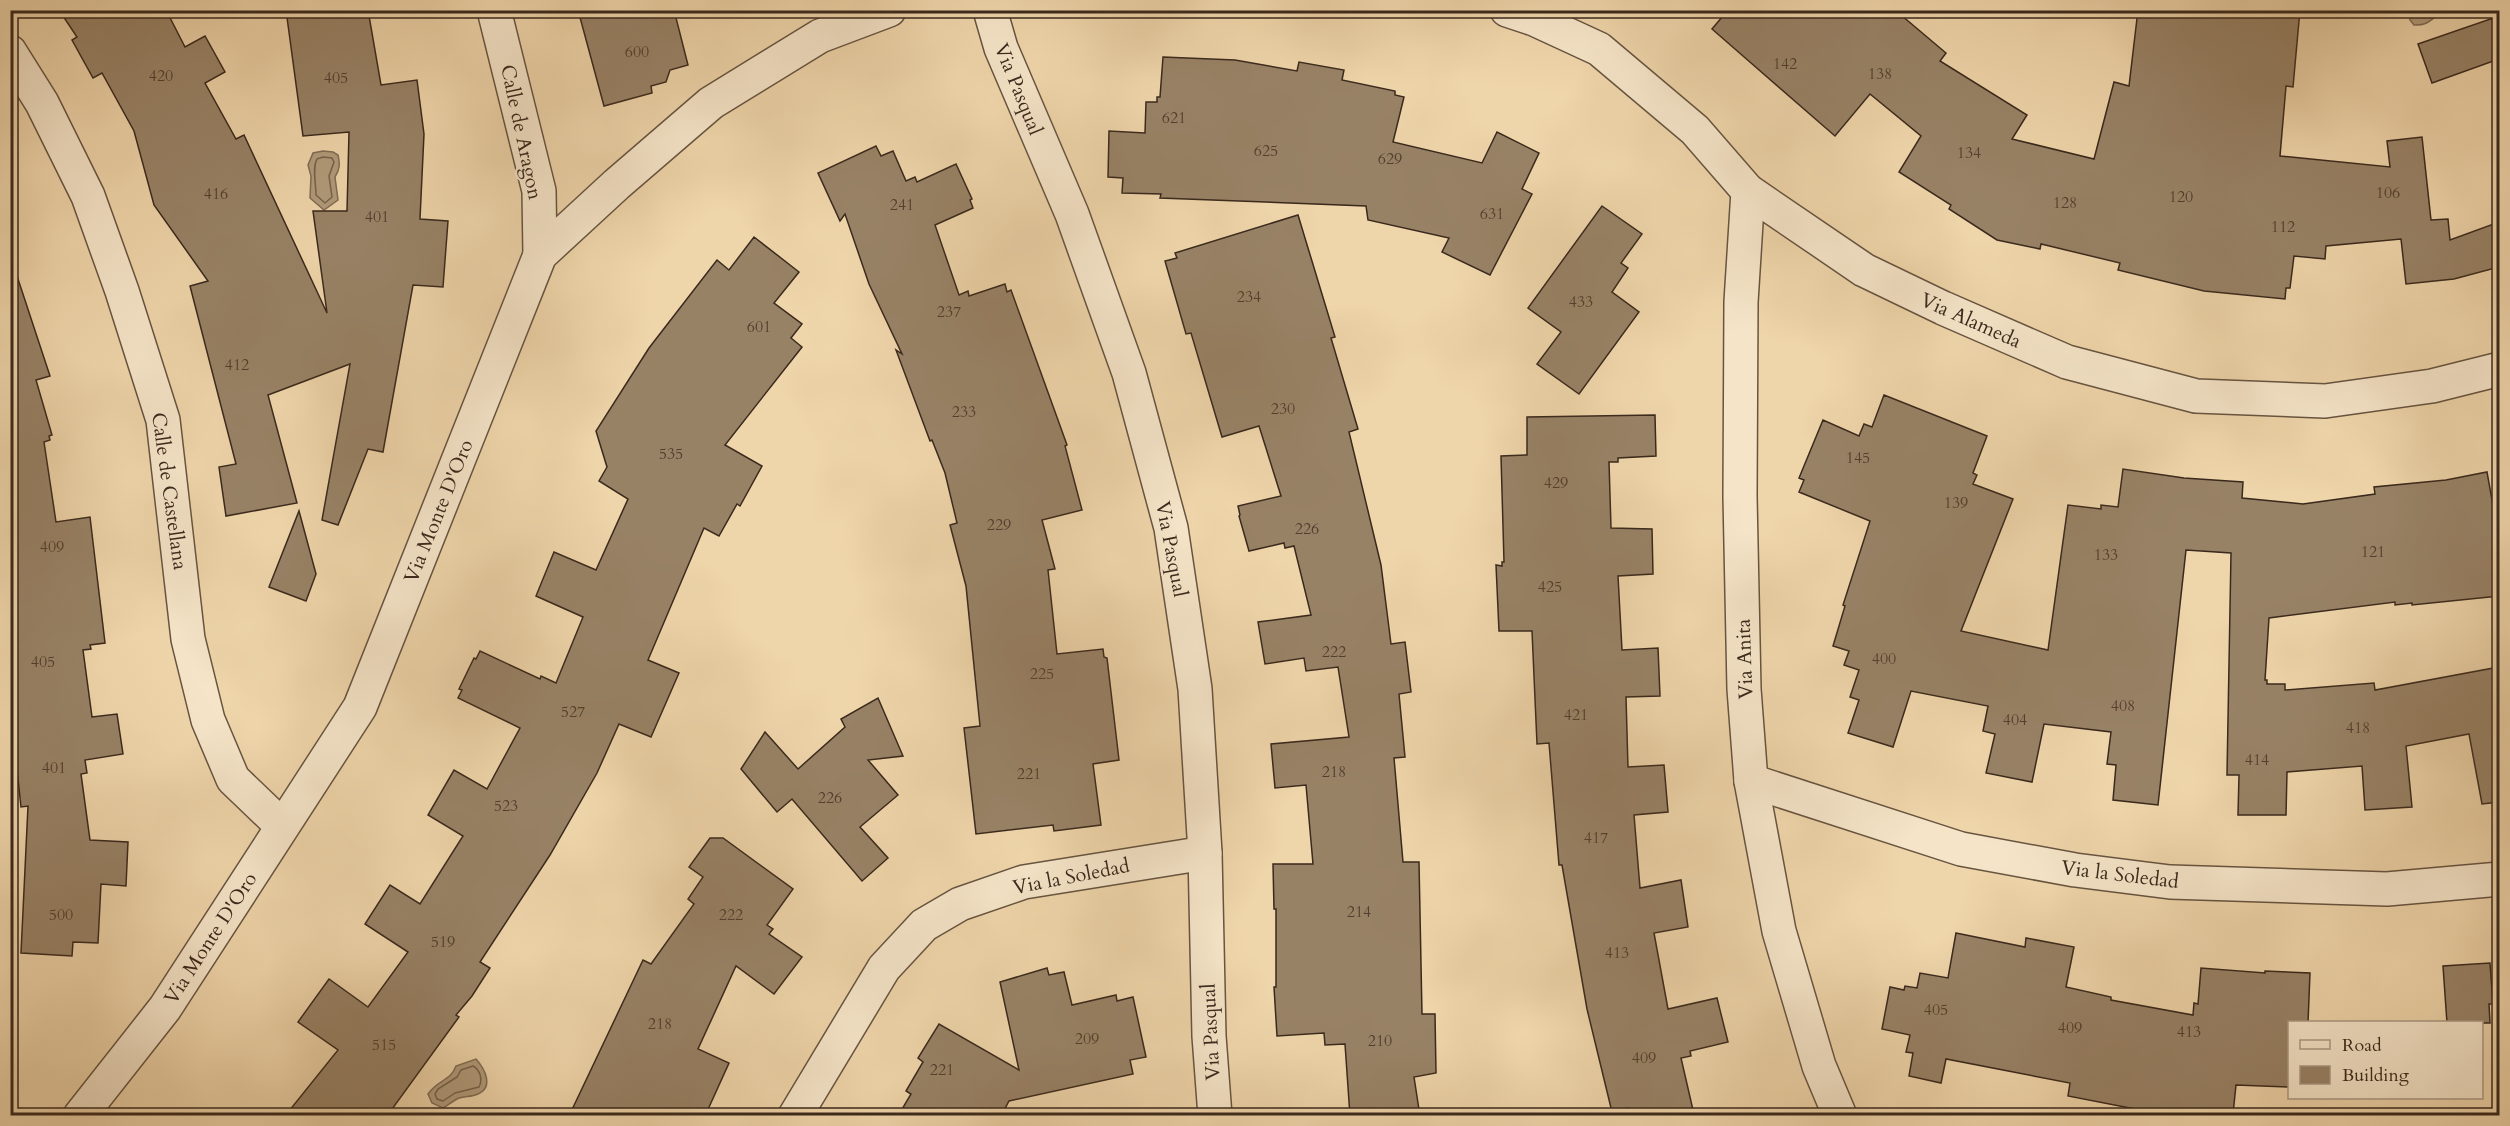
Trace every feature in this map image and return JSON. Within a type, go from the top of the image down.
[{"type":"street","name":"Calle de Aragon","points":[[494,10],[539,191],[540,255]]},
{"type":"street","name":"Via Monte D'Oro","points":[[81,1116],[165,1008],[360,707],[540,255],[617,184],[711,103],[820,36],[889,10]]},
{"type":"street","name":"Via Pasqual","points":[[990,10],[1001,48],[1072,214],[1129,373],[1171,528],[1195,689],[1205,853],[1209,1036],[1215,1116]]},
{"type":"street","name":"Via Alameda","points":[[1525,13],[1599,50],[1695,130],[1748,191],[1864,270],[1943,308],[2067,362],[2196,396],[2325,401],[2432,386],[2499,369]]},
{"type":"street","name":"Calle de Castellana","points":[[10,52],[42,103],[88,196],[164,420],[188,639],[208,720],[233,779],[282,826]]},
{"type":"street","name":"Via Anita","points":[[1748,191],[1741,302],[1740,496],[1744,689],[1751,781],[1779,931],[1819,1066],[1840,1116]]},
{"type":"street","name":"Via la Soledad","points":[[1751,781],[1960,849],[2075,870],[2170,882],[2387,889],[2499,879]]},
{"type":"street","name":"Via la Soledad","points":[[795,1116],[884,968],[924,925],[960,904],[1023,882],[1205,853]]},
{"type":"water","points":[[2408,10],[2444,11],[2427,23],[2414,25],[2410,20]]},
{"type":"water","points":[[323,151],[338,155],[339,164],[335,177],[338,200],[324,210],[310,198],[311,176],[308,165],[313,153]]},
{"type":"water","points":[[476,1059],[487,1082],[483,1091],[476,1095],[459,1098],[443,1108],[432,1103],[428,1094],[435,1086],[451,1075],[456,1066]]},
{"type":"building","points":[[59,10],[166,10],[185,47],[205,36],[225,72],[205,83],[236,139],[244,135],[327,313],[313,211],[347,211],[349,132],[303,136],[286,10],[368,10],[381,85],[417,80],[424,134],[420,219],[448,221],[443,287],[413,285],[383,452],[368,449],[338,525],[322,520],[350,364],[268,395],[297,503],[226,516],[219,467],[236,464],[190,286],[208,281],[154,205],[134,131],[102,73],[93,78],[72,40],[77,37]]},
{"type":"building","points":[[578,10],[674,10],[688,65],[670,70],[666,82],[651,86],[652,93],[604,106]]},
{"type":"building","points":[[1728,10],[1895,10],[1946,53],[1940,61],[2027,115],[2012,139],[2094,159],[2114,82],[2129,86],[2138,10],[2300,10],[2293,87],[2286,86],[2280,156],[2390,167],[2387,141],[2422,137],[2431,220],[2448,219],[2450,240],[2499,222],[2499,267],[2454,279],[2406,284],[2401,239],[2326,246],[2325,259],[2294,256],[2290,288],[2286,288],[2285,299],[2204,291],[2118,270],[2120,263],[2041,244],[2040,249],[1997,240],[1949,209],[1951,205],[1899,172],[1921,136],[1870,94],[1835,136],[1712,29]]},
{"type":"building","points":[[2499,16],[2499,59],[2432,83],[2418,44]]},
{"type":"building","points":[[1163,57],[1235,60],[1297,71],[1299,62],[1344,70],[1342,80],[1395,91],[1395,95],[1404,97],[1393,142],[1482,163],[1497,132],[1539,153],[1522,189],[1532,194],[1490,275],[1442,252],[1449,238],[1368,220],[1366,206],[1160,198],[1161,194],[1122,193],[1123,178],[1108,177],[1109,131],[1145,133],[1146,102],[1157,102],[1157,97],[1160,97]]},
{"type":"building","points":[[876,146],[881,156],[893,151],[906,181],[915,177],[917,182],[956,164],[972,199],[970,200],[973,208],[935,225],[959,295],[968,291],[969,296],[1005,284],[1007,292],[1011,290],[1067,445],[1065,446],[1082,510],[1042,520],[1055,569],[1048,570],[1057,654],[1103,649],[1104,657],[1107,658],[1119,760],[1093,764],[1101,825],[1054,831],[1053,825],[976,834],[964,728],[980,726],[966,586],[950,525],[957,523],[945,473],[932,440],[930,441],[896,350],[902,354],[869,284],[845,214],[840,221],[818,173]]},
{"type":"building","points":[[1602,206],[1642,234],[1621,263],[1628,268],[1612,292],[1639,312],[1579,394],[1537,364],[1561,332],[1528,308]]},
{"type":"building","points":[[1298,215],[1335,337],[1331,338],[1358,429],[1349,432],[1381,565],[1391,644],[1405,642],[1411,692],[1399,694],[1405,757],[1394,758],[1403,862],[1419,862],[1422,1014],[1435,1014],[1436,1073],[1414,1077],[1420,1116],[1350,1116],[1345,1044],[1325,1045],[1324,1033],[1277,1036],[1274,987],[1276,987],[1276,909],[1274,909],[1273,864],[1313,864],[1306,785],[1275,788],[1271,744],[1349,737],[1338,667],[1306,671],[1304,658],[1265,664],[1258,622],[1311,615],[1294,546],[1285,548],[1284,543],[1249,551],[1238,506],[1281,496],[1259,426],[1222,437],[1191,333],[1186,334],[1165,261],[1177,258],[1175,253]]},
{"type":"building","points":[[754,237],[799,272],[774,303],[802,324],[791,338],[802,347],[725,445],[762,466],[740,506],[737,504],[719,536],[704,528],[648,660],[679,673],[651,737],[619,724],[597,773],[550,855],[480,962],[490,968],[472,996],[456,1015],[459,1017],[387,1116],[285,1116],[338,1050],[298,1022],[329,979],[368,1007],[408,952],[365,924],[390,885],[420,904],[463,836],[428,815],[454,770],[487,789],[520,728],[458,698],[462,690],[459,689],[474,658],[476,659],[480,651],[540,679],[541,676],[556,683],[583,617],[536,596],[554,552],[596,570],[628,499],[599,481],[607,467],[596,431],[649,348],[717,260],[729,270]]},
{"type":"building","points":[[17,276],[50,376],[36,380],[52,435],[49,436],[50,440],[44,442],[56,522],[90,517],[105,643],[90,645],[91,649],[83,650],[92,717],[117,714],[123,754],[85,760],[87,773],[81,774],[90,840],[128,842],[126,886],[101,884],[98,943],[73,942],[72,956],[21,953],[28,806],[21,807],[16,760],[10,761],[10,278]]},
{"type":"building","points":[[1884,395],[1987,436],[1973,473],[1977,475],[1973,484],[2013,499],[1961,631],[2048,650],[2068,505],[2101,509],[2101,505],[2118,507],[2123,469],[2184,478],[2243,482],[2242,498],[2303,504],[2375,494],[2374,487],[2446,480],[2487,472],[2494,511],[2499,510],[2499,596],[2412,605],[2412,603],[2395,605],[2395,602],[2269,618],[2265,680],[2267,684],[2285,684],[2285,690],[2374,683],[2375,690],[2499,667],[2499,802],[2482,804],[2469,734],[2406,746],[2412,807],[2365,810],[2362,766],[2287,772],[2286,815],[2238,815],[2239,775],[2227,775],[2231,553],[2186,550],[2158,805],[2113,800],[2116,765],[2107,764],[2111,732],[2044,724],[2032,782],[1986,773],[1995,734],[1983,731],[1988,706],[1911,691],[1893,747],[1848,733],[1859,700],[1850,697],[1859,670],[1844,665],[1849,651],[1833,646],[1845,606],[1843,605],[1870,521],[1799,492],[1804,480],[1799,478],[1823,420],[1859,436],[1864,424],[1872,427]]},
{"type":"building","points":[[1655,415],[1656,456],[1618,458],[1618,462],[1609,462],[1611,528],[1652,529],[1653,574],[1618,576],[1622,650],[1658,648],[1660,696],[1626,697],[1628,767],[1664,765],[1668,812],[1634,815],[1640,888],[1681,880],[1688,927],[1654,933],[1668,1009],[1717,998],[1728,1042],[1690,1051],[1691,1056],[1681,1058],[1693,1110],[1669,1116],[1630,1116],[1628,1108],[1612,1112],[1587,1009],[1562,865],[1559,865],[1549,743],[1537,744],[1532,631],[1499,631],[1496,565],[1502,566],[1504,562],[1501,456],[1527,455],[1527,417]]},
{"type":"building","points":[[299,511],[316,574],[306,601],[269,587]]},
{"type":"building","points":[[878,698],[903,756],[868,760],[898,795],[860,827],[888,858],[862,881],[792,799],[777,812],[741,769],[765,732],[798,769],[845,727],[841,719]]},
{"type":"building","points":[[710,838],[723,838],[793,889],[767,925],[773,929],[769,934],[802,957],[774,994],[736,966],[698,1049],[729,1063],[705,1116],[569,1116],[643,960],[651,964],[694,904],[688,899],[703,877],[689,867]]},
{"type":"building","points":[[1956,933],[2025,947],[2026,938],[2074,947],[2066,987],[2111,997],[2111,1000],[2193,1015],[2194,1003],[2198,1004],[2201,968],[2265,973],[2265,971],[2310,973],[2308,1021],[2288,1021],[2288,1087],[2236,1085],[2233,1114],[2184,1110],[2184,1114],[2140,1110],[2068,1096],[2070,1083],[1946,1059],[1941,1083],[1909,1076],[1913,1053],[1906,1052],[1910,1035],[1882,1029],[1890,987],[1904,990],[1905,986],[1917,988],[1920,973],[1948,978]]},
{"type":"building","points":[[2490,963],[2493,1004],[2489,1004],[2490,1023],[2447,1021],[2443,966]]},
{"type":"building","points":[[1047,968],[1049,975],[1064,972],[1072,1005],[1116,995],[1117,1001],[1133,997],[1146,1057],[1130,1060],[1133,1074],[1009,1101],[1001,1116],[898,1116],[911,1094],[906,1091],[923,1062],[918,1058],[939,1024],[1019,1070],[1000,982]]}]
